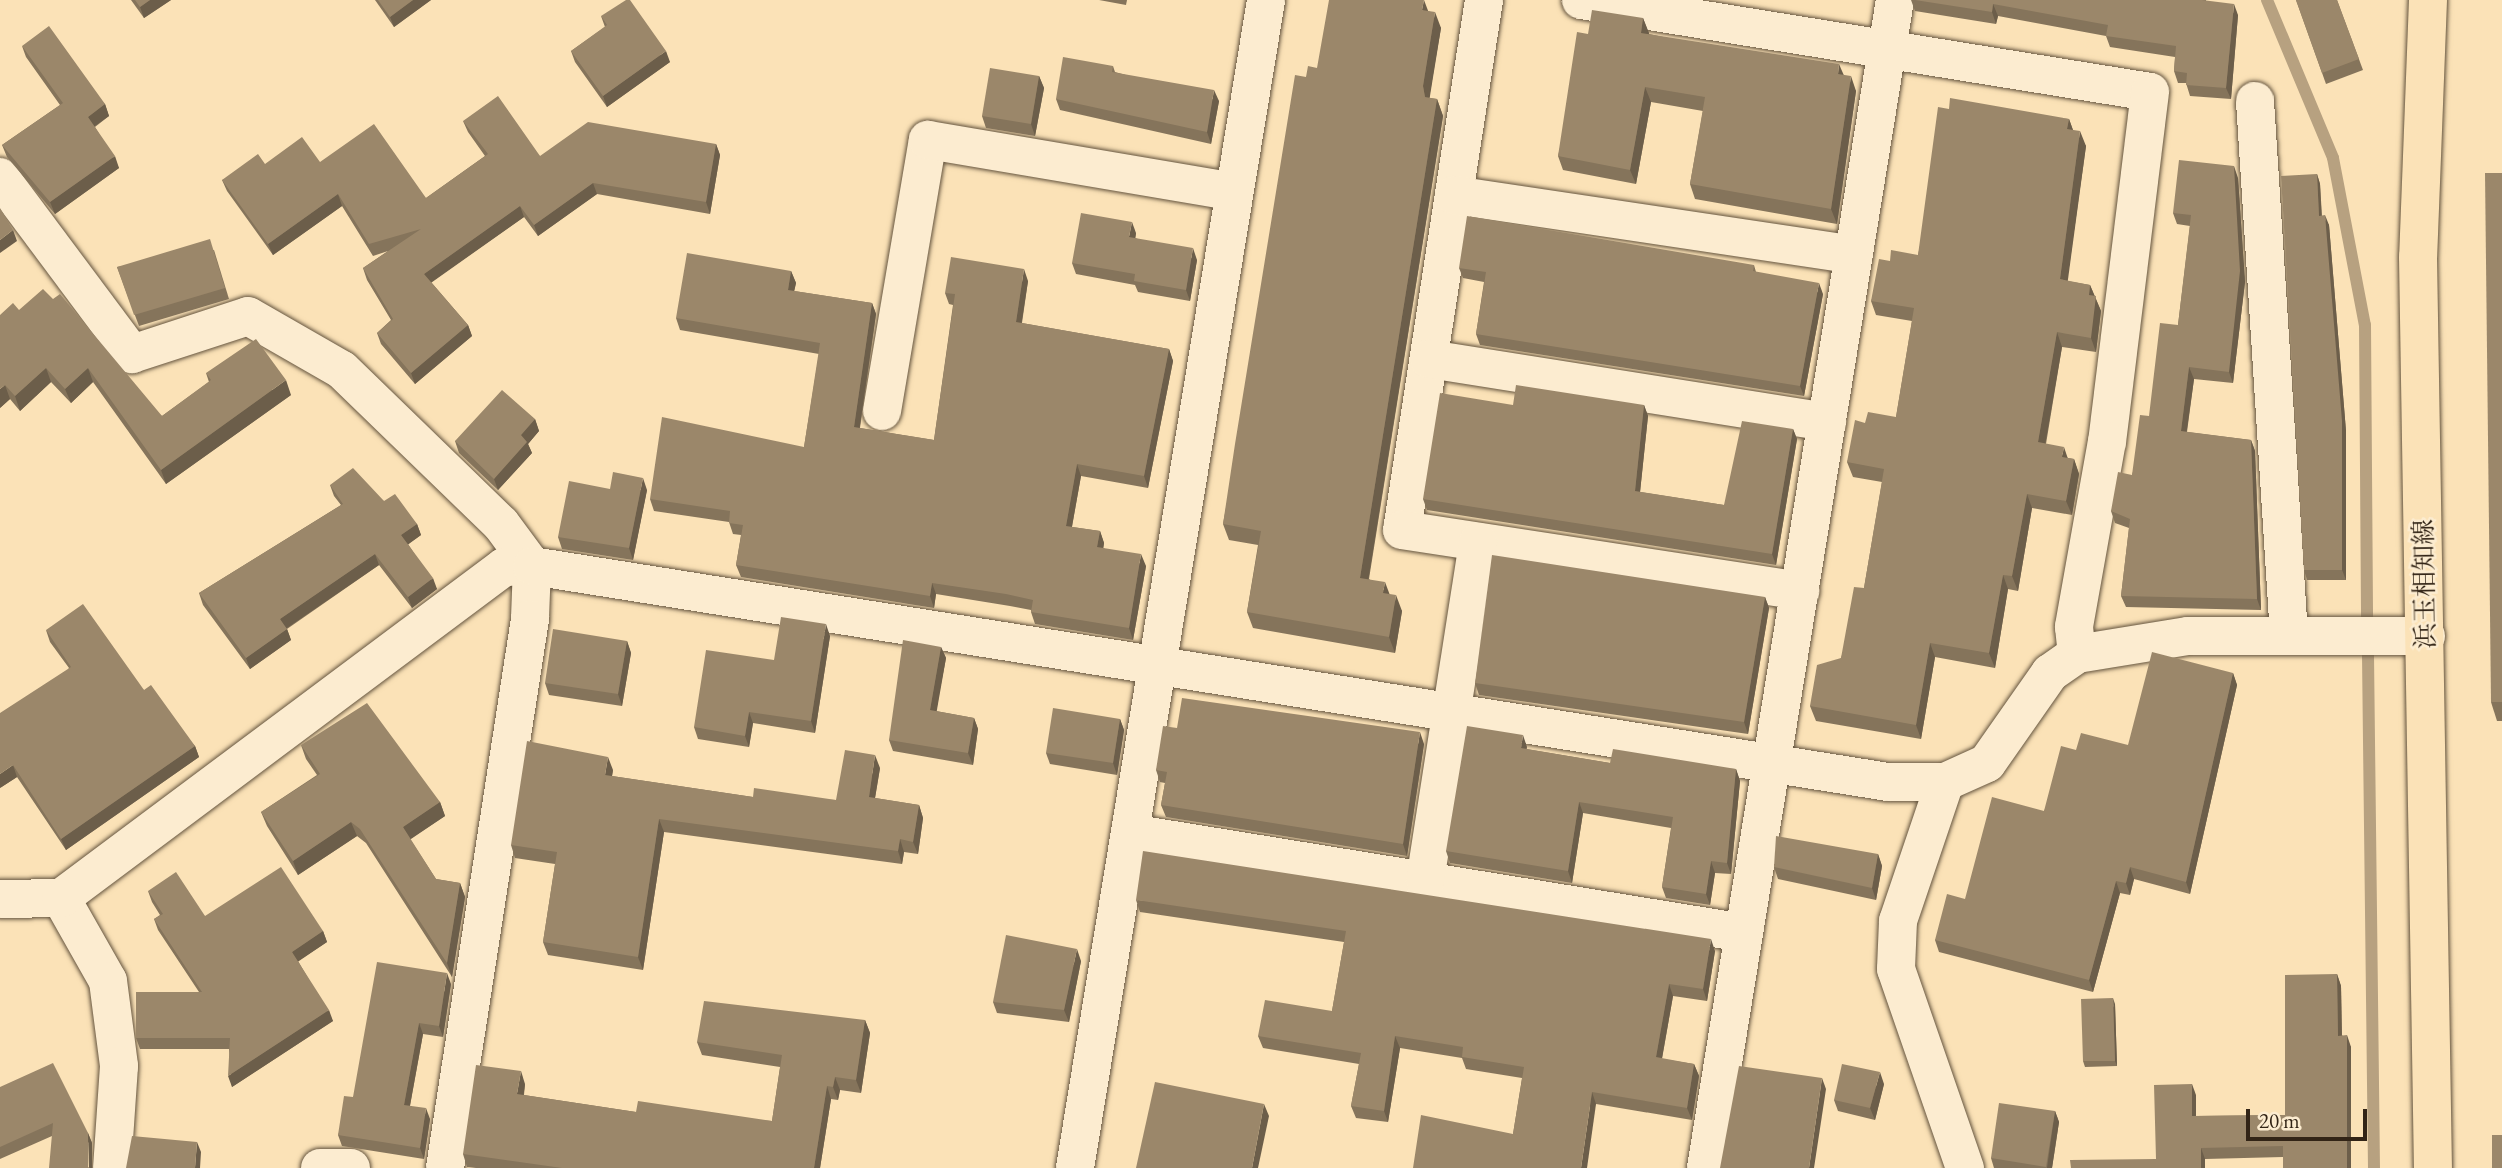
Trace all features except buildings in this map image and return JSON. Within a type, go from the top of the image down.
[{"type":"main road","name":"浜玉相知線","points":[[2428,0],[2418,257],[2433,1168]]},
{"type":"street","points":[[1075,1168],[1266,0]]},
{"type":"street","points":[[1484,0],[1402,530],[1800,591]]},
{"type":"street","points":[[1581,0],[2150,92],[2107,441],[2074,626],[2077,654]]},
{"type":"street","points":[[1706,1168],[1895,0]]},
{"type":"street","points":[[2255,101],[2289,636]]},
{"type":"street","points":[[883,411],[928,140],[1234,192]]},
{"type":"street","points":[[0,177],[132,354],[248,316],[342,370],[501,524],[532,566],[530,619],[445,1168]]},
{"type":"street","points":[[1454,195],[1854,255]]},
{"type":"street","points":[[1429,359],[1827,422]]},
{"type":"street","points":[[1425,881],[1478,542]]},
{"type":"street","points":[[0,899],[61,898],[504,567],[532,566],[1157,670],[1888,782],[1945,782],[1987,763],[2050,673],[2077,654],[2188,636],[2426,636]]},
{"type":"street","points":[[1945,782],[1898,921],[1896,969],[1965,1168]]},
{"type":"street","points":[[1130,833],[1744,933]]},
{"type":"street","points":[[61,898],[108,981],[120,1066],[112,1168]]},
{"type":"street","points":[[320,1168],[351,1168]]},
{"type":"waterway","points":[[2267,0],[2333,158],[2365,325],[2367,618]]},
{"type":"waterway","points":[[2368,655],[2374,1168]]}]
